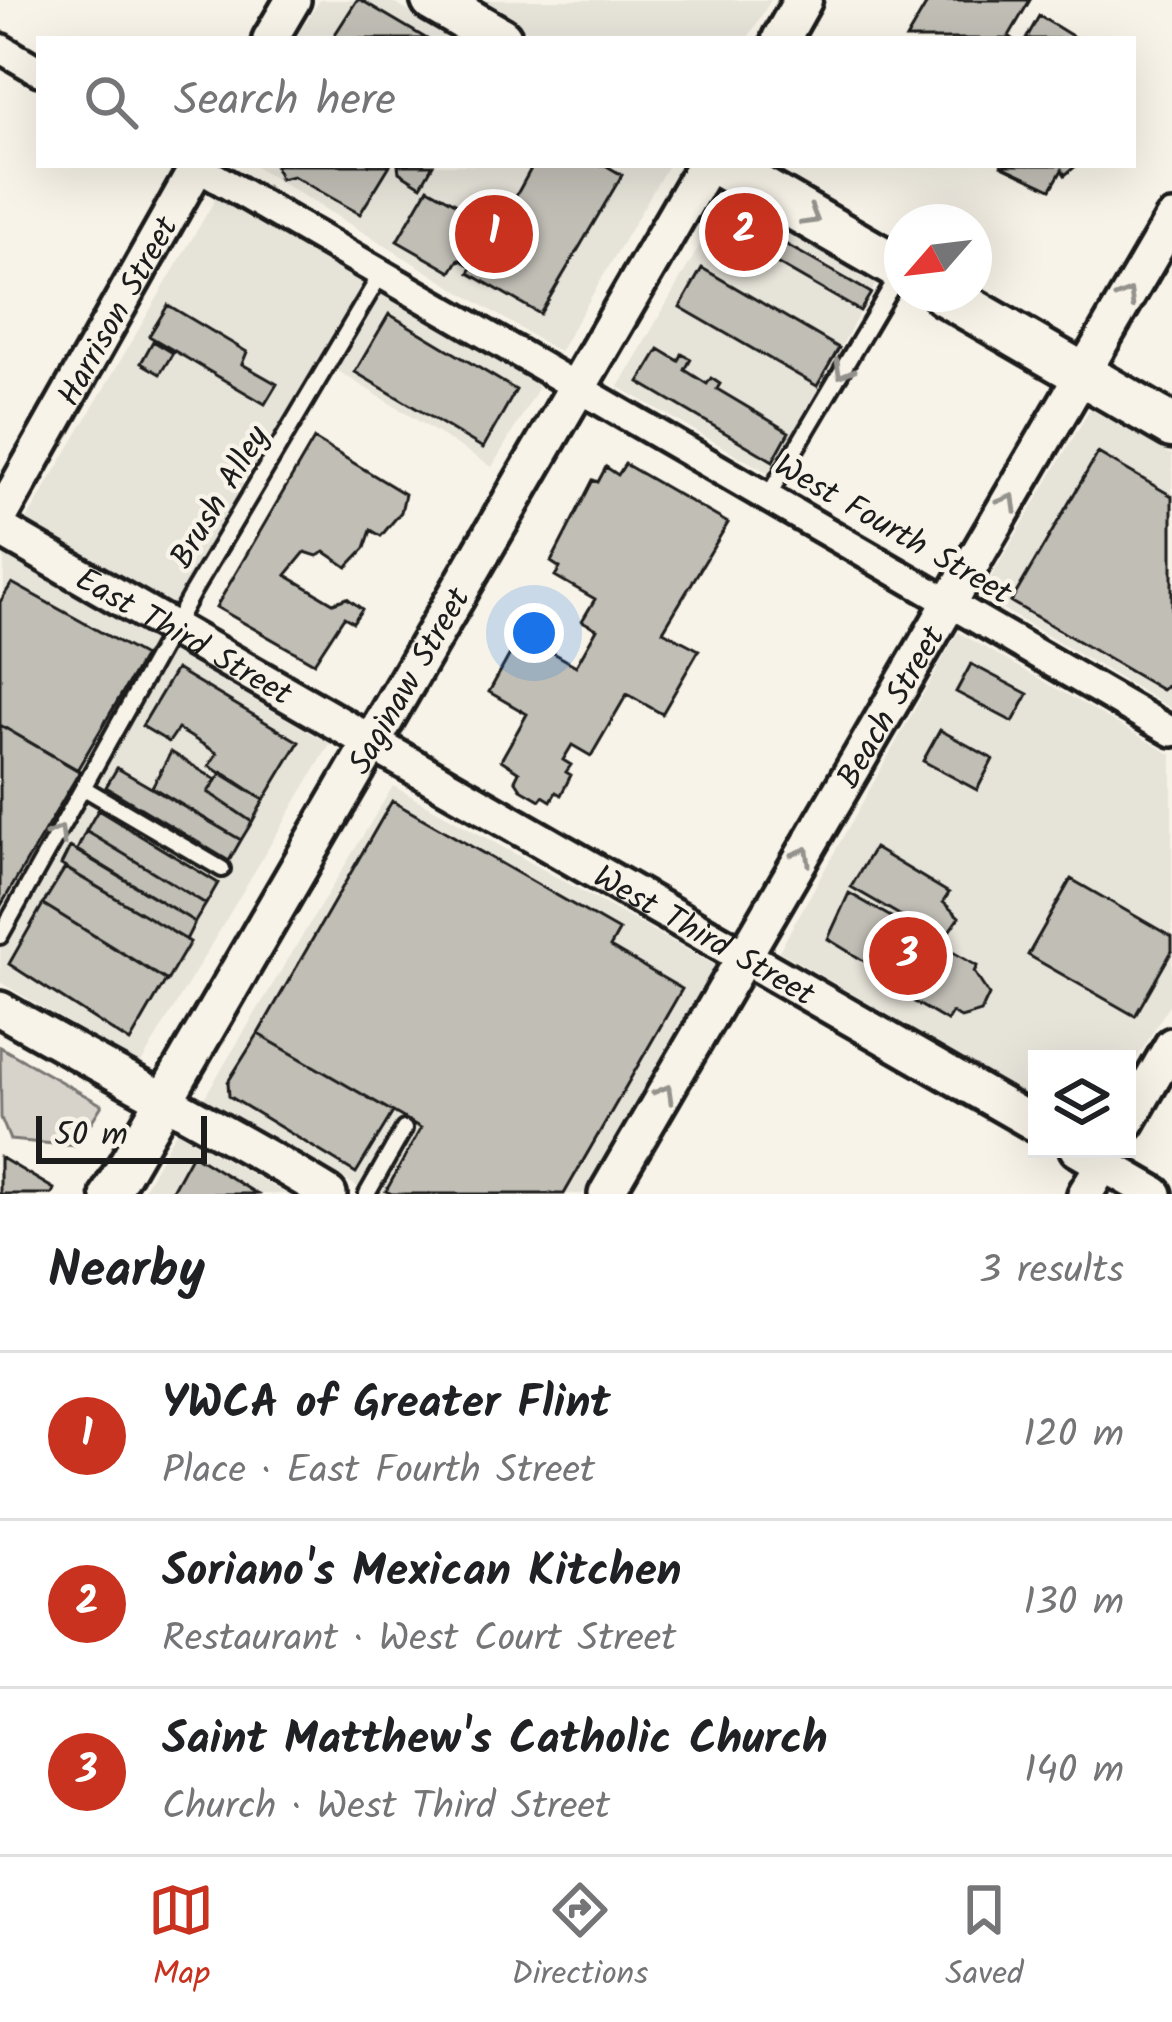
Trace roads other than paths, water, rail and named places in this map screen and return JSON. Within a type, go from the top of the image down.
[{"type":"main road","points":[[433,0],[495,36]]},
{"type":"main road","points":[[783,36],[803,0]]},
{"type":"main road","name":"Saginaw Street","points":[[110,1194],[704,168]]},
{"type":"main road","points":[[725,168],[884,260]]},
{"type":"main road","points":[[975,312],[1172,426]]},
{"type":"street","points":[[272,36],[293,0]]},
{"type":"street","points":[[0,48],[36,69]]},
{"type":"street","name":"Harrison Street","points":[[0,517],[195,168]]},
{"type":"street","name":"West Fourth Street","points":[[199,168],[1172,732]]},
{"type":"street","name":"Beach Street","points":[[606,1194],[1172,220]]},
{"type":"street","name":"East Third Street","points":[[0,529],[370,744]]},
{"type":"street","name":"West Third Street","points":[[370,744],[1028,1120]]},
{"type":"street","points":[[0,1009],[329,1194]]},
{"type":"street","points":[[1136,1107],[1172,1045]]},
{"type":"street","points":[[1085,1194],[1096,1158]]},
{"type":"street","points":[[1103,1158],[1155,1194]]},
{"type":"lane","name":"Brush Alley","points":[[0,935],[381,274]]},
{"type":"lane","points":[[768,496],[884,300]]},
{"type":"lane","points":[[84,788],[222,869]]},
{"type":"lane","points":[[367,1194],[404,1129]]},
{"type":"place","name":"Soriano's Mexican Kitchen","points":[[744,232]]},
{"type":"place","name":"YWCA of Greater Flint","points":[[494,234]]},
{"type":"place","name":"Saint Matthew's Catholic Church","points":[[908,956]]}]
